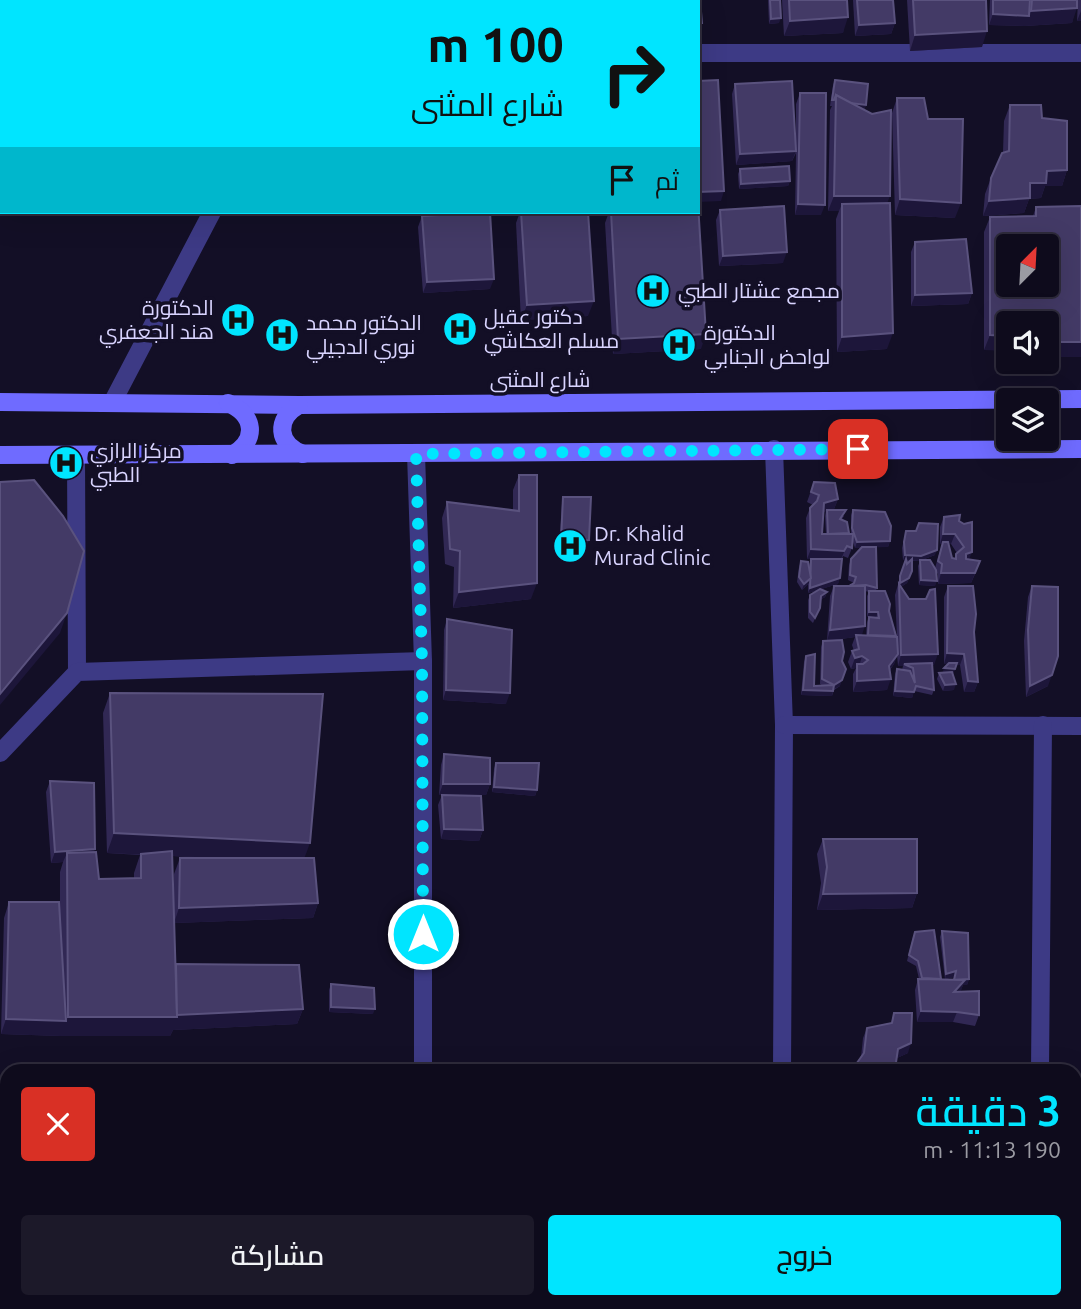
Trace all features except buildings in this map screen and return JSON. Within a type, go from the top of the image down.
[{"type":"main road","name":"شارع المثنى","points":[[0,402],[299,405],[1081,399]]},
{"type":"main road","points":[[228,404],[239,408],[247,417],[250,428],[248,440],[242,449],[232,455]]},
{"type":"main road","points":[[299,405],[289,411],[282,431],[286,442],[294,450],[304,454]]},
{"type":"main road","points":[[0,455],[1081,449]]},
{"type":"street","points":[[700,53],[1081,53]]},
{"type":"street","points":[[112,403],[211,214]]},
{"type":"street","points":[[774,449],[784,725],[782,1064]]},
{"type":"street","points":[[416,454],[422,661],[423,1064]]},
{"type":"street","points":[[0,754],[77,672],[76,455]]},
{"type":"street","points":[[77,672],[422,661]]},
{"type":"street","points":[[784,725],[1081,726]]},
{"type":"street","points":[[1040,1064],[1043,725]]},
{"type":"place","name":"مجمع عشتار الطبي","points":[[653,291]]},
{"type":"place","name":"الدكتورة هند الجعفري","points":[[238,320]]},
{"type":"place","name":"دكتور عقيل مسلم العكاشي","points":[[460,329]]},
{"type":"place","name":"الدكتور محمد نوري الدجيلي","points":[[282,335]]},
{"type":"place","name":"الدكتورة لواحض الجنابي","points":[[679,345]]},
{"type":"place","name":"مركز الرازي الطبي","points":[[66,463]]},
{"type":"place","name":"Dr. Khalid Murad Clinic","points":[[570,546]]},
{"type":"route","points":[[423,934],[422,661],[416,454],[858,449]]}]
